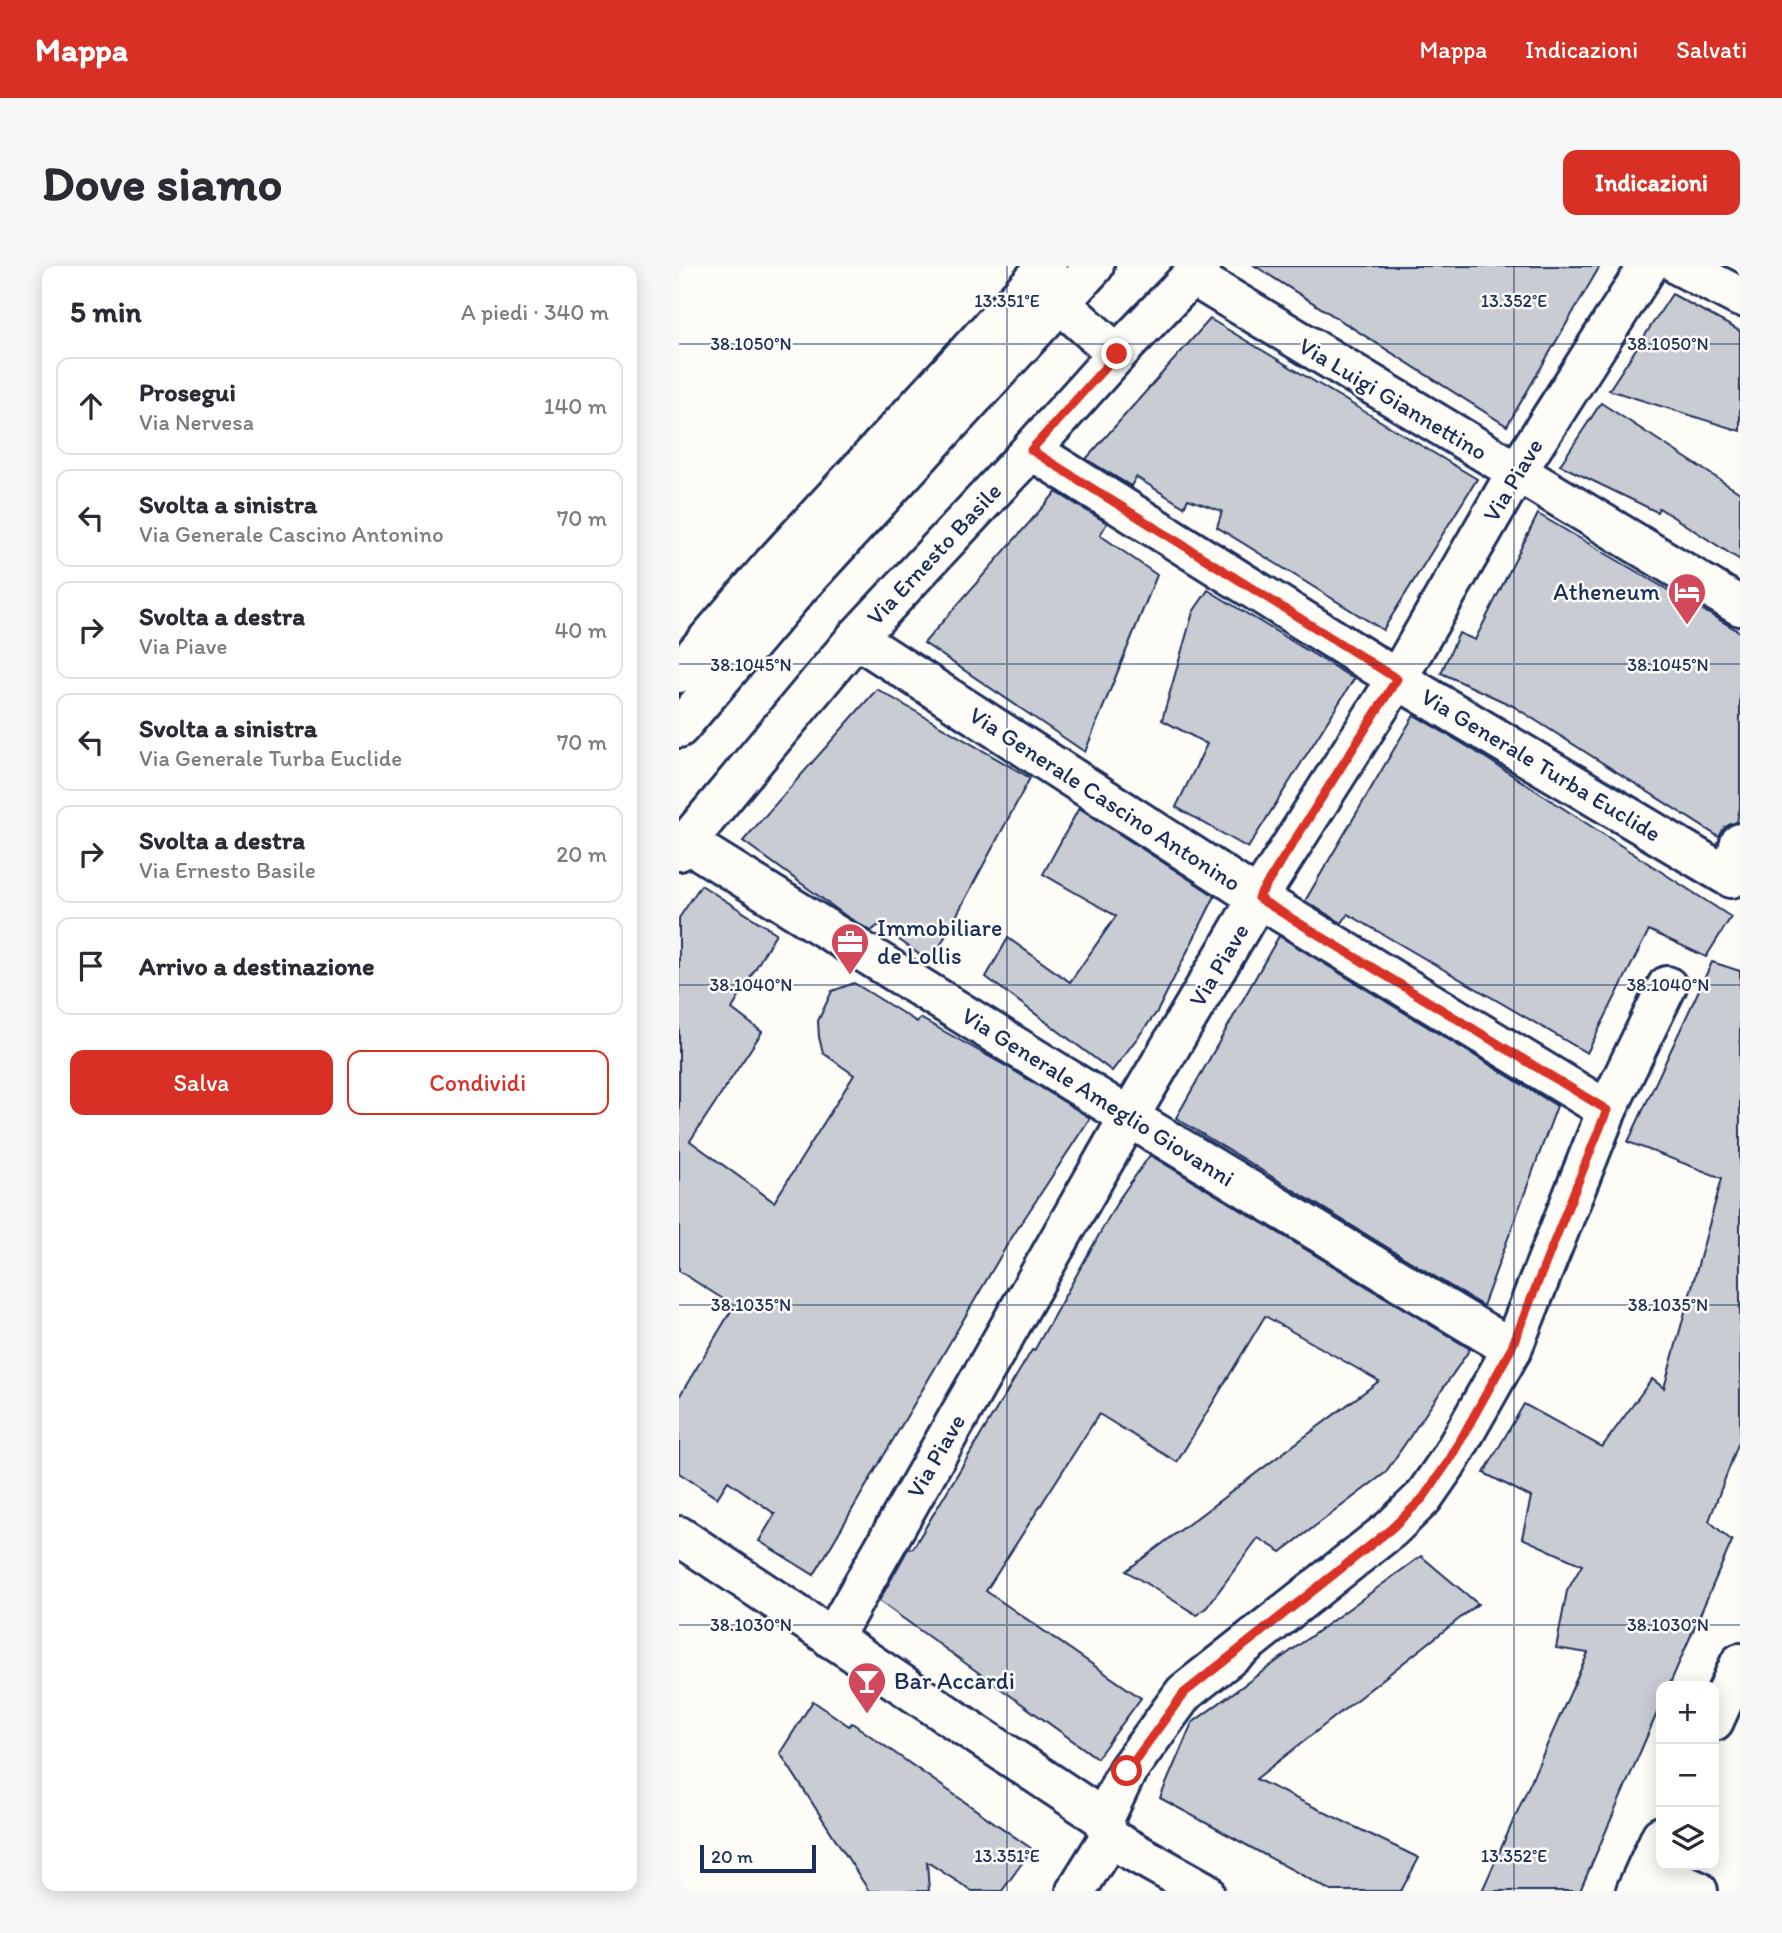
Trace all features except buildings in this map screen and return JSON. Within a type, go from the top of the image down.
[{"type":"street","points":[[679,673],[773,564],[1047,283],[1094,266]]},
{"type":"street","name":"Via Piave","points":[[832,1639],[1129,1117],[1258,898],[1397,679],[1516,473],[1648,266]]},
{"type":"street","points":[[1681,266],[1740,297]]},
{"type":"street","name":"Via Luigi Giannettino","points":[[1196,271],[1516,473],[1740,606]]},
{"type":"street","name":"Via Ernesto Basile","points":[[682,847],[856,638],[1196,271]]},
{"type":"street","points":[[1047,283],[1117,354]]},
{"type":"street","points":[[679,728],[799,587],[1047,283]]},
{"type":"street","name":"Via Generale Turba Euclide","points":[[1031,450],[1397,679],[1736,861]]},
{"type":"street","name":"Via Generale Cascino Antonino","points":[[856,638],[1258,898],[1607,1110]]},
{"type":"street","name":"Via Generale Ameglio Giovanni","points":[[682,847],[1511,1349]]},
{"type":"street","points":[[1076,1891],[1106,1828],[1127,1771],[1184,1693],[1391,1529],[1423,1498],[1450,1459],[1511,1349],[1607,1110],[1667,986]]},
{"type":"street","points":[[679,1536],[1106,1828],[1204,1891]]},
{"type":"street","points":[[1719,1710],[1740,1663]]},
{"type":"street","points":[[1648,1865],[1698,1891]]},
{"type":"place","name":"Atheneum","points":[[1687,626]]},
{"type":"place","name":"Immobiliare de Lollis","points":[[850,976]]},
{"type":"place","name":"Bar Accardi","points":[[867,1715]]},
{"type":"route","points":[[1117,354],[1031,450],[1397,679],[1258,898],[1607,1110],[1511,1349],[1450,1459],[1423,1498],[1391,1529],[1184,1693],[1127,1771]]}]
